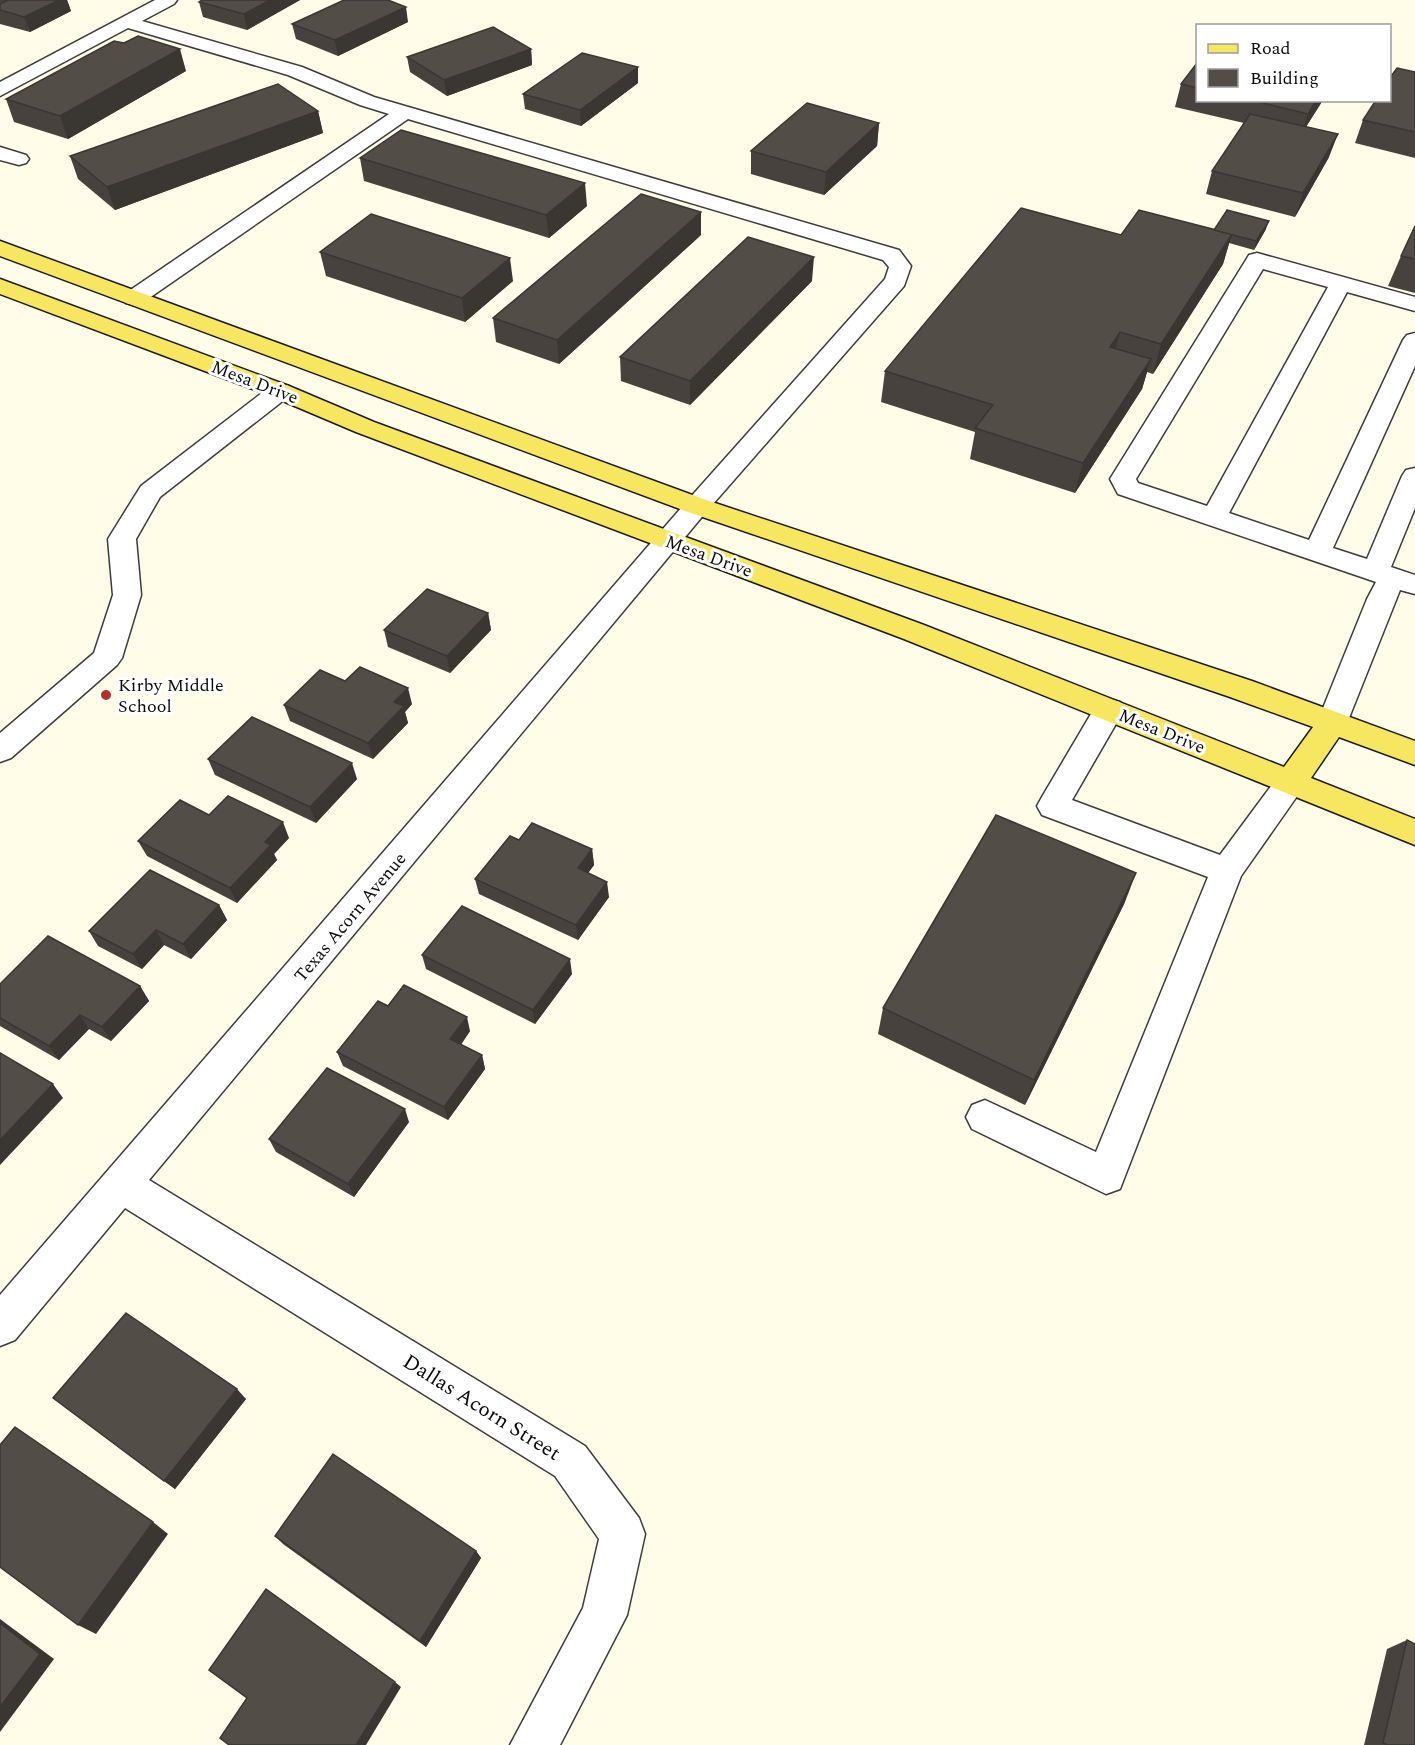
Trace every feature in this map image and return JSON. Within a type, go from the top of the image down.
[{"type":"main road","name":"Mesa Drive","points":[[0,248],[697,506],[1229,685],[1415,753]]},
{"type":"main road","name":"Mesa Drive","points":[[0,286],[280,391],[365,427],[914,632],[1415,832]]},
{"type":"main road","points":[[280,391],[314,363]]},
{"type":"main road","points":[[1291,782],[1332,723]]},
{"type":"street","points":[[0,90],[168,0]]},
{"type":"street","points":[[126,22],[295,71],[367,101],[405,112]]},
{"type":"street","points":[[134,298],[405,112]]},
{"type":"street","name":"Texas Acorn Avenue","points":[[0,1326],[697,506],[896,281],[900,266],[891,255],[405,112]]},
{"type":"street","points":[[1394,578],[1127,488],[1123,478],[1257,260],[1415,304]]},
{"type":"street","points":[[1214,517],[1341,284]]},
{"type":"street","points":[[1317,552],[1415,340]]},
{"type":"street","points":[[0,750],[107,658],[127,595],[122,539],[150,492],[280,391]]},
{"type":"street","points":[[1332,723],[1381,599],[1394,578],[1415,477]]},
{"type":"street","points":[[1109,710],[1053,806],[1227,871]]},
{"type":"street","points":[[985,1117],[1106,1176],[1227,871],[1291,782]]},
{"type":"street","name":"Dallas Acorn Street","points":[[122,1185],[570,1461],[623,1534],[604,1615],[534,1745]]},
{"type":"building","points":[[8,0],[59,0],[24,17],[0,10],[0,4]]},
{"type":"building","points":[[202,0],[270,0],[244,14],[199,2]]},
{"type":"building","points":[[344,0],[388,0],[406,7],[335,40],[292,24]]},
{"type":"building","points":[[493,27],[531,49],[444,80],[407,57]]},
{"type":"building","points":[[138,36],[180,49],[60,116],[6,99],[114,41],[124,43]]},
{"type":"building","points":[[582,53],[638,67],[580,110],[523,94]]},
{"type":"building","points":[[1196,64],[1196,88],[1181,84]]},
{"type":"building","points":[[1397,68],[1415,72],[1415,132],[1363,120],[1375,102],[1391,102],[1391,76]]},
{"type":"building","points":[[278,84],[318,111],[107,187],[70,156]]},
{"type":"building","points":[[1259,102],[1315,102],[1308,114]]},
{"type":"building","points":[[807,103],[879,123],[826,172],[751,151]]},
{"type":"building","points":[[1250,114],[1338,134],[1303,193],[1212,171]]},
{"type":"building","points":[[401,130],[585,183],[546,215],[360,158]]},
{"type":"building","points":[[641,194],[701,212],[557,340],[493,318]]},
{"type":"building","points":[[1021,208],[1121,235],[1139,210],[1232,234],[1161,344],[1120,332],[1110,347],[1151,359],[1083,463],[975,428],[993,405],[885,371]]},
{"type":"building","points":[[1227,210],[1269,221],[1256,241],[1214,230]]},
{"type":"building","points":[[371,214],[510,258],[462,298],[320,252]]},
{"type":"building","points":[[1415,226],[1415,259],[1401,256]]},
{"type":"building","points":[[748,237],[814,257],[690,381],[620,357]]},
{"type":"building","points":[[427,589],[488,613],[447,656],[384,630]]},
{"type":"building","points":[[360,667],[408,688],[394,702],[404,706],[368,743],[284,705],[320,670],[345,681]]},
{"type":"building","points":[[252,717],[352,763],[310,807],[208,759]]},
{"type":"building","points":[[228,796],[283,822],[265,842],[271,845],[230,888],[138,841],[180,800],[209,815]]},
{"type":"building","points":[[996,815],[1136,873],[1034,1080],[883,1008]]},
{"type":"building","points":[[532,823],[592,849],[578,868],[607,882],[576,925],[475,879],[510,836],[519,840]]},
{"type":"building","points":[[150,870],[219,905],[183,944],[156,930],[133,954],[89,931]]},
{"type":"building","points":[[462,906],[570,959],[533,1010],[422,955]]},
{"type":"building","points":[[48,936],[140,986],[102,1027],[80,1015],[49,1046],[0,1018],[0,984]]},
{"type":"building","points":[[404,985],[467,1017],[450,1039],[482,1055],[444,1107],[337,1052],[378,1001],[388,1006]]},
{"type":"building","points":[[0,1053],[53,1084],[0,1140]]},
{"type":"building","points":[[327,1068],[405,1109],[348,1184],[269,1139]]},
{"type":"building","points":[[126,1313],[237,1389],[164,1481],[53,1398]]},
{"type":"building","points":[[15,1427],[153,1522],[78,1625],[0,1567],[0,1445]]},
{"type":"building","points":[[333,1454],[476,1551],[420,1641],[275,1536]]},
{"type":"building","points":[[266,1589],[395,1682],[356,1745],[229,1745],[220,1738],[247,1698],[209,1670]]},
{"type":"building","points":[[0,1623],[40,1654],[0,1707]]},
{"type":"building","points":[[1407,1640],[1415,1644],[1415,1745],[1388,1745],[1383,1743]]},
{"type":"place","name":"Kirby Middle School","points":[[106,695]]}]
